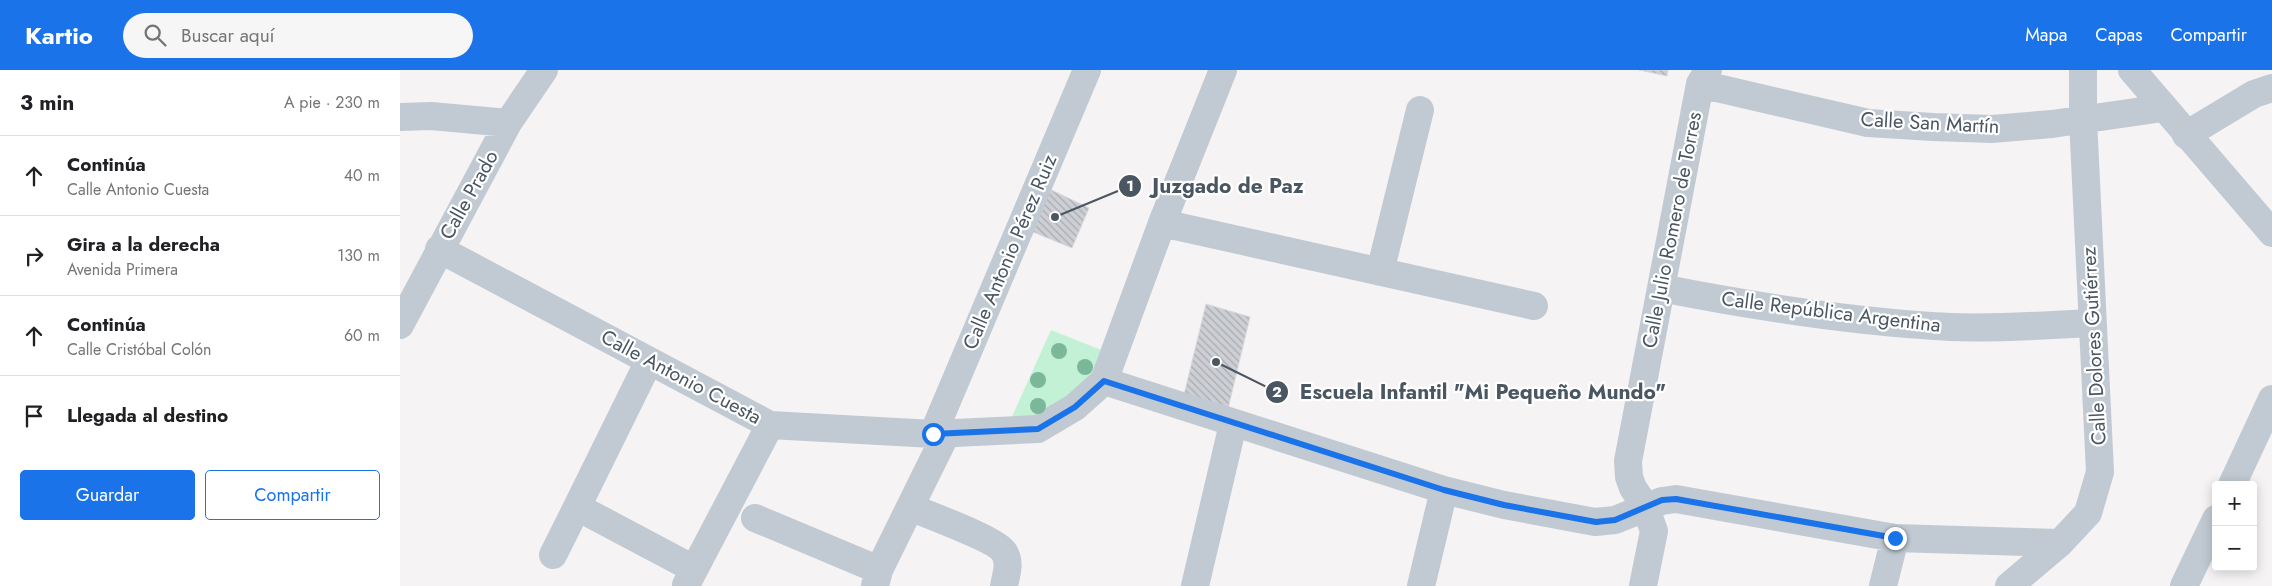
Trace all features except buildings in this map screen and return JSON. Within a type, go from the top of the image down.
[{"type":"street","name":"Calle Prado","points":[[400,325],[508,123],[544,70]]},
{"type":"street","name":"Calle Antonio Pérez Ruiz","points":[[877,578],[910,507],[1088,70]]},
{"type":"street","name":"Calle Antonio Cuesta","points":[[439,249],[770,424],[940,434],[1038,429],[1075,407],[1104,381],[1162,224],[1223,70]]},
{"type":"street","name":"Calle Dolores Gutiérrez","points":[[2009,586],[2060,543],[2088,513],[2100,472],[2083,119],[2083,70]]},
{"type":"street","points":[[2132,70],[2272,233]]},
{"type":"street","name":"Calle San Martín","points":[[1704,77],[1868,122],[1992,129],[2163,108]]},
{"type":"street","name":"Calle Julio Romero de Torres","points":[[1643,586],[1654,531],[1646,506],[1633,488],[1629,477],[1628,461],[1704,77]]},
{"type":"street","points":[[2186,134],[2254,94],[2272,88]]},
{"type":"street","points":[[1380,272],[1420,110]]},
{"type":"street","points":[[400,117],[431,116],[508,123]]},
{"type":"street","points":[[1162,224],[1534,306]]},
{"type":"street","name":"Calle República Argentina","points":[[1662,288],[1751,306],[1808,314],[1953,327],[2092,323]]},
{"type":"street","points":[[553,555],[649,361]]},
{"type":"street","points":[[1104,381],[1232,424],[1444,490],[1504,505],[1596,522],[1615,520],[1662,500],[1689,500],[1895,538],[2060,543]]},
{"type":"street","points":[[2234,481],[2272,399]]},
{"type":"street","points":[[577,507],[690,578],[770,424]]},
{"type":"street","points":[[1194,586],[1232,424]]},
{"type":"street","points":[[1421,586],[1444,490]]},
{"type":"street","points":[[910,507],[991,542],[1004,552],[1008,566],[1004,586]]},
{"type":"street","points":[[755,518],[877,578]]},
{"type":"street","points":[[2184,586],[2213,526]]},
{"type":"street","points":[[1883,586],[1895,538]]},
{"type":"green space","points":[[1051,330],[1114,355],[1104,381],[1006,430]]},
{"type":"place","name":"Juzgado de Paz","points":[[1055,217]]},
{"type":"place","name":"Escuela Infantil \"Mi Pequeño Mundo\"","points":[[1216,362]]},
{"type":"route","points":[[933,434],[1038,429],[1075,407],[1104,381],[1232,424],[1444,490],[1504,505],[1596,522],[1615,520],[1662,500],[1689,500],[1895,538]]}]
